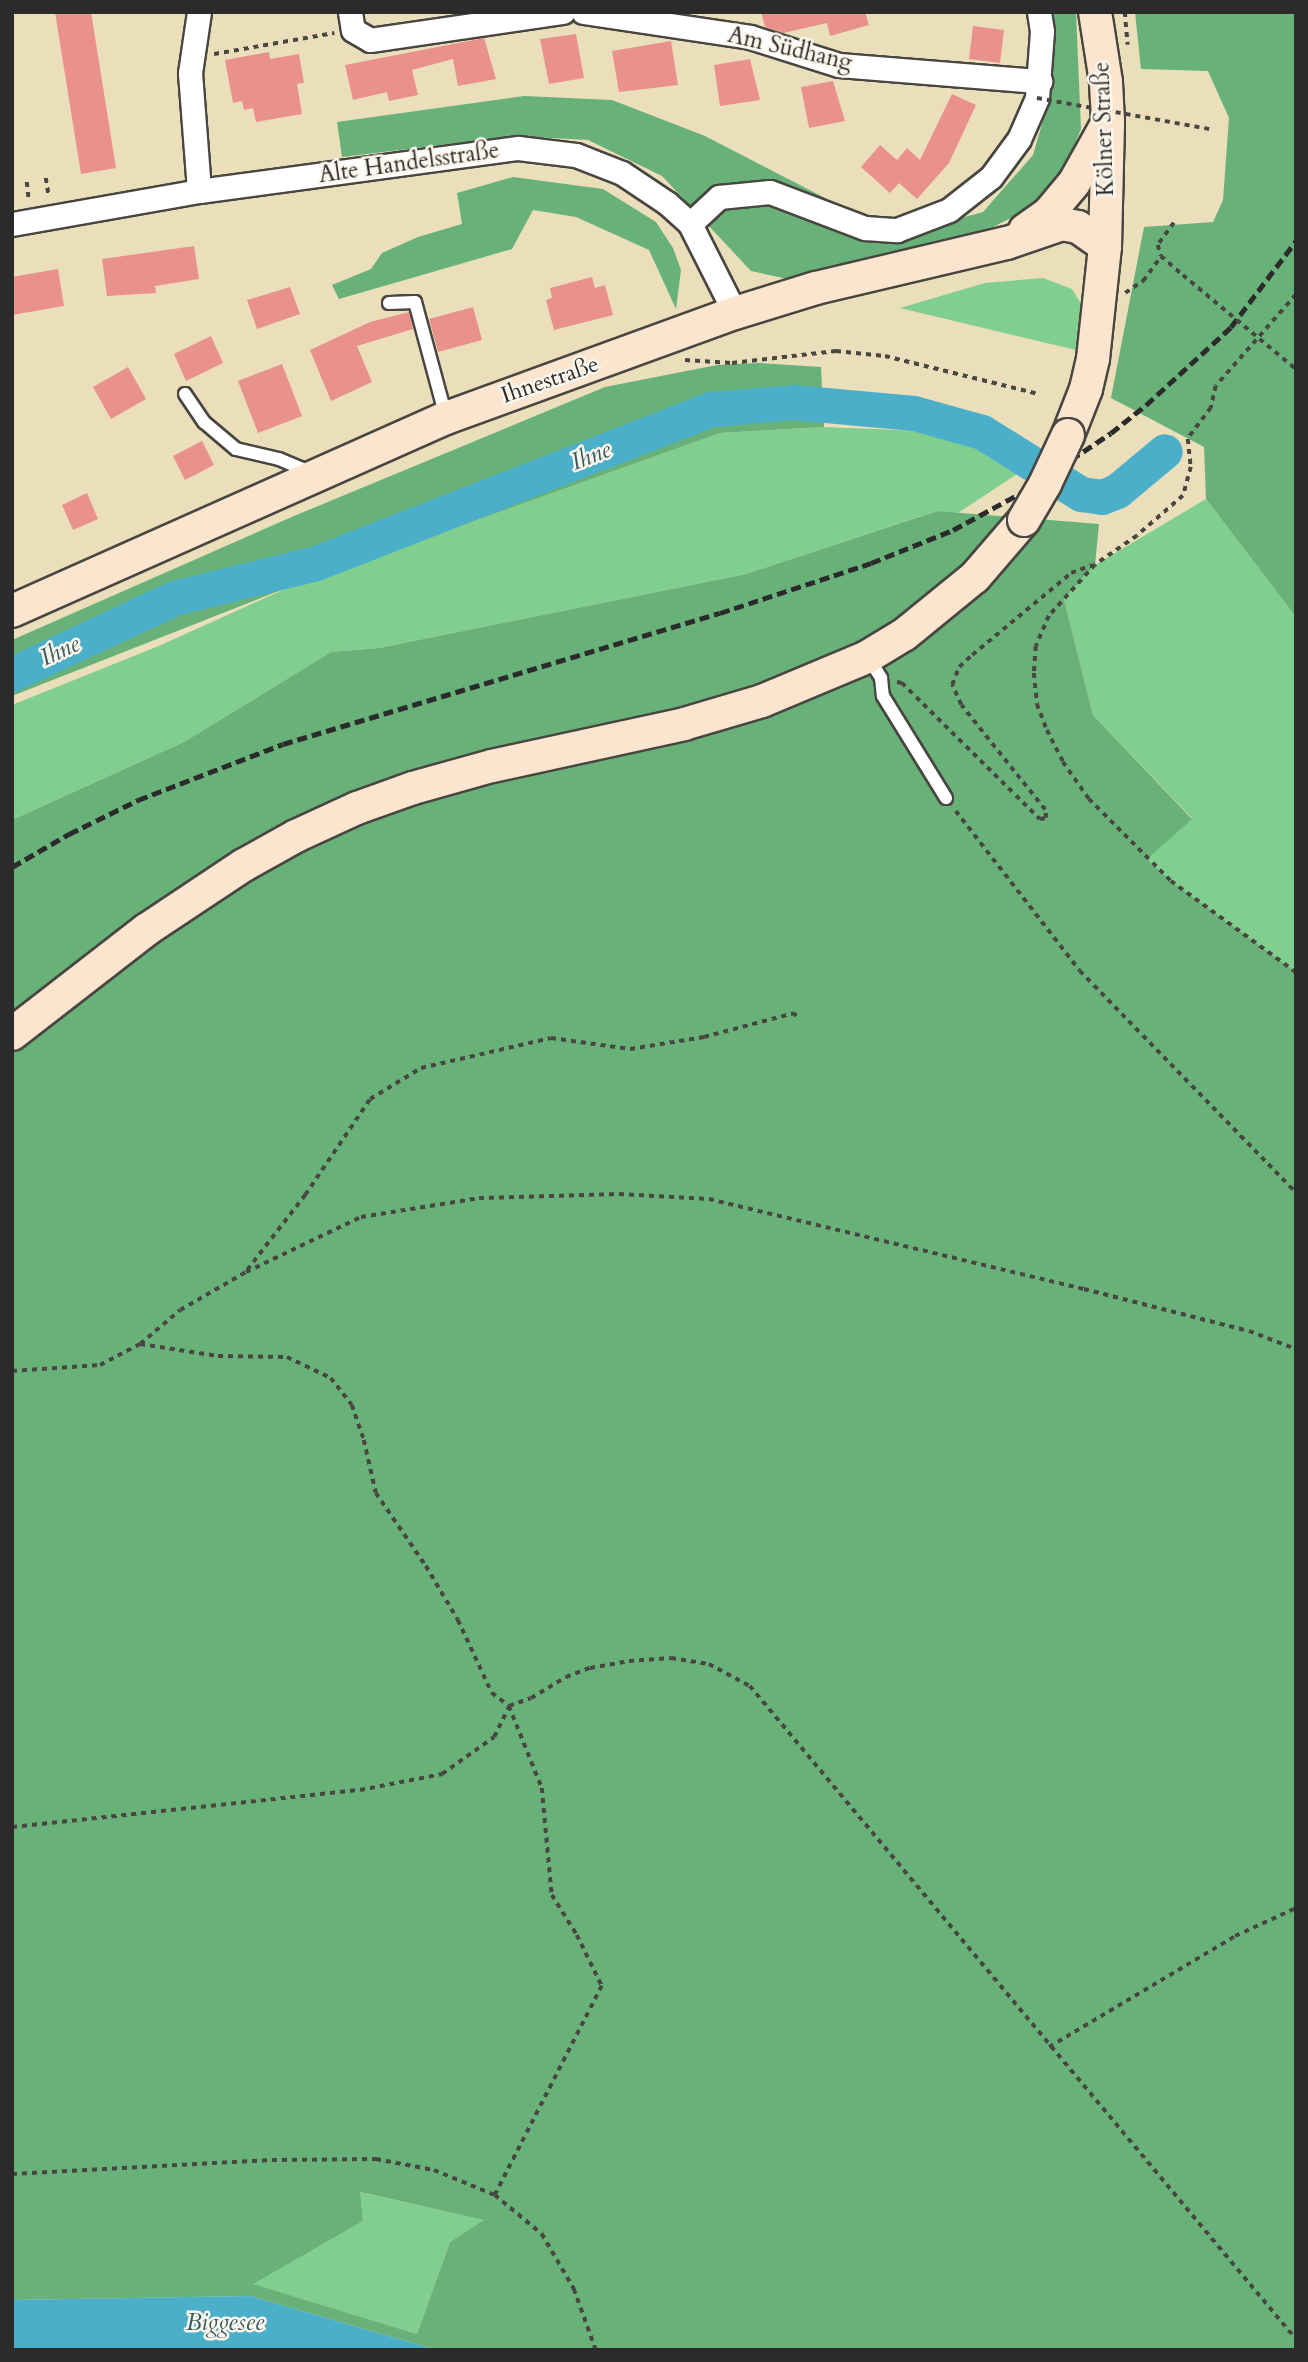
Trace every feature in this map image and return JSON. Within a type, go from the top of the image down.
[{"type":"main road","name":"Kölner Straße","points":[[12,1034],[146,930],[255,859],[357,808],[413,788],[492,766],[684,724],[874,667],[905,634],[975,577],[1024,520],[1045,484],[1082,401],[1093,359],[1105,246],[1108,121],[1106,82],[1096,12]]},
{"type":"main road","points":[[1007,243],[1048,214],[1066,193],[1108,121]]},
{"type":"main road","name":"Ihnestraße","points":[[12,611],[446,418],[735,313],[816,288],[1007,243],[1062,224],[1078,227],[1105,246]]},
{"type":"street","points":[[198,12],[190,73],[199,191]]},
{"type":"street","points":[[352,21],[370,40],[563,12]]},
{"type":"street","name":"Am Südhang","points":[[583,12],[750,37],[839,65],[1039,89]]},
{"type":"street","points":[[690,225],[719,197],[770,192],[865,228],[897,230],[949,210],[991,177],[1019,139],[1039,89],[1042,31],[1039,12]]},
{"type":"street","name":"Alte Handelsstraße","points":[[12,224],[199,191],[518,148],[576,155],[622,173],[667,203],[690,225],[735,313]]},
{"type":"lane","points":[[389,303],[415,302],[446,418]]},
{"type":"lane","points":[[186,394],[204,422],[236,449],[279,459],[315,475]]},
{"type":"lane","points":[[874,667],[883,696],[946,798]]},
{"type":"path","points":[[192,58],[352,21]]},
{"type":"path","points":[[1039,89],[1214,130]]},
{"type":"path","points":[[1174,223],[1158,245],[1161,256],[1296,369]]},
{"type":"path","points":[[1125,293],[1143,281],[1161,256]]},
{"type":"path","points":[[1296,295],[1216,386],[1211,408],[1188,439],[1191,467],[1183,496],[1137,536],[1095,565],[1049,616],[1036,646],[1034,673],[1037,704],[1047,730],[1063,762],[1089,799],[1171,881],[1296,972]]},
{"type":"path","points":[[647,346],[666,356],[684,360],[732,363],[836,351],[885,356],[1038,394]]},
{"type":"path","points":[[874,667],[902,683],[1041,819],[1046,818],[1045,810],[961,705],[952,685],[959,667],[972,655],[1071,573],[1095,565]]},
{"type":"path","points":[[946,798],[1080,971],[1296,1192]]},
{"type":"path","points":[[246,1272],[305,1195],[370,1099],[421,1068],[551,1038],[630,1049],[704,1037],[794,1013],[796,1016]]},
{"type":"path","points":[[12,1371],[100,1365],[140,1344],[180,1310],[246,1272],[361,1217],[479,1198],[620,1194],[709,1199],[1122,1298],[1249,1331],[1296,1349]]},
{"type":"path","points":[[140,1344],[218,1356],[287,1357],[331,1378],[352,1405],[364,1440],[376,1493],[426,1566],[457,1620],[492,1693],[509,1706],[542,1788],[552,1895],[577,1935],[602,1986],[495,2195]]},
{"type":"path","points":[[12,1828],[360,1790],[442,1774],[494,1737],[509,1706],[590,1668],[629,1661],[671,1658],[709,1664],[750,1686],[1049,2047],[1296,2339]]},
{"type":"path","points":[[1049,2047],[1235,1936],[1296,1908]]},
{"type":"path","points":[[12,2174],[272,2160],[376,2159],[434,2170],[495,2195],[542,2234],[574,2289],[596,2350]]},
{"type":"green space","points":[[1049,12],[1076,12],[1081,129],[1066,165],[1040,203],[958,245],[797,281],[751,271],[662,176],[588,140],[514,136],[342,157],[337,122],[524,96],[612,100],[705,136],[897,235],[983,212],[1033,155],[1046,110],[1050,58]]},
{"type":"green space","points":[[1135,12],[1296,12],[1296,617],[1206,499],[1204,447],[1111,398],[1144,227],[1213,222],[1223,200],[1229,118],[1208,71],[1141,69]]},
{"type":"green space","points":[[513,177],[603,189],[656,222],[673,248],[681,270],[676,309],[649,250],[576,217],[533,210],[512,249],[339,299],[332,285],[371,269],[382,253],[418,237],[462,224],[457,193]]},
{"type":"green space","points":[[1043,278],[1072,289],[1085,310],[1080,351],[900,308],[985,283]]},
{"type":"green space","points":[[759,363],[821,367],[824,427],[720,433],[276,592],[12,696],[12,640],[294,516],[605,387],[717,365]]},
{"type":"green space","points":[[824,427],[923,431],[1000,456],[1017,474],[958,513],[936,511],[746,574],[379,648],[331,652],[184,742],[12,820],[12,705],[161,645],[285,589],[720,433]]},
{"type":"green space","points":[[1206,499],[1296,617],[1296,972],[1171,881],[1146,858],[1192,818],[1093,715],[1064,599],[1095,565]]},
{"type":"green space","points":[[937,511],[1099,524],[1095,565],[1064,599],[1093,715],[1192,819],[1147,859],[1171,881],[1296,972],[1296,2350],[437,2350],[250,2296],[12,2300],[12,820],[184,742],[331,652],[379,648],[746,574]],"holes":[[[360,2192],[484,2220],[450,2242],[417,2334],[253,2284],[363,2221]]]},
{"type":"green space","points":[[359,2192],[485,2220],[450,2242],[417,2334],[252,2284],[363,2221]]},
{"type":"water","name":"Biggesee","points":[[250,2296],[437,2350],[12,2350],[12,2300]]},
{"type":"building","points":[[55,12],[91,12],[116,168],[81,174]]},
{"type":"building","points":[[761,12],[865,12],[869,25],[830,36],[827,23],[783,33],[765,27]]},
{"type":"building","points":[[973,26],[1004,30],[1000,63],[969,59]]},
{"type":"building","points":[[576,34],[584,78],[549,84],[540,39]]},
{"type":"building","points":[[484,38],[496,79],[458,86],[453,59],[412,70],[418,95],[389,101],[387,92],[353,100],[345,65]]},
{"type":"building","points":[[671,41],[678,85],[619,92],[612,51]]},
{"type":"building","points":[[269,52],[270,59],[299,54],[304,83],[297,84],[302,114],[256,122],[253,108],[244,110],[242,101],[233,103],[225,60]]},
{"type":"building","points":[[750,59],[760,100],[720,106],[714,65]]},
{"type":"building","points":[[833,81],[845,121],[809,128],[801,87]]},
{"type":"building","points":[[952,94],[976,105],[949,163],[917,199],[899,183],[890,193],[861,167],[880,145],[897,160],[907,148],[920,160]]},
{"type":"building","points":[[194,246],[199,279],[155,286],[156,293],[107,296],[102,259]]},
{"type":"building","points":[[58,269],[64,306],[12,315],[12,277]]},
{"type":"building","points":[[592,277],[595,288],[605,285],[613,315],[554,330],[546,300],[552,298],[550,288]]},
{"type":"building","points":[[290,287],[300,314],[257,329],[247,300]]},
{"type":"building","points":[[473,307],[482,340],[438,352],[429,319]]},
{"type":"building","points":[[409,312],[413,329],[357,346],[372,382],[331,401],[310,350],[370,322]]},
{"type":"building","points":[[211,336],[223,363],[186,381],[174,354]]},
{"type":"building","points":[[282,364],[302,416],[258,433],[238,381]]},
{"type":"building","points":[[128,367],[146,399],[111,419],[93,387]]},
{"type":"building","points":[[202,441],[214,465],[185,480],[173,456]]},
{"type":"building","points":[[87,493],[98,519],[73,530],[62,505]]},
{"type":"waterway","name":"Ihne","points":[[12,674],[174,598],[316,563],[712,409],[793,402],[914,413],[982,432],[1081,494],[1102,497],[1117,491],[1165,451]]},
{"type":"railway","points":[[12,867],[69,834],[138,800],[283,744],[720,613],[871,563],[953,530],[1021,493],[1111,433],[1146,405],[1231,327],[1296,241]]}]
